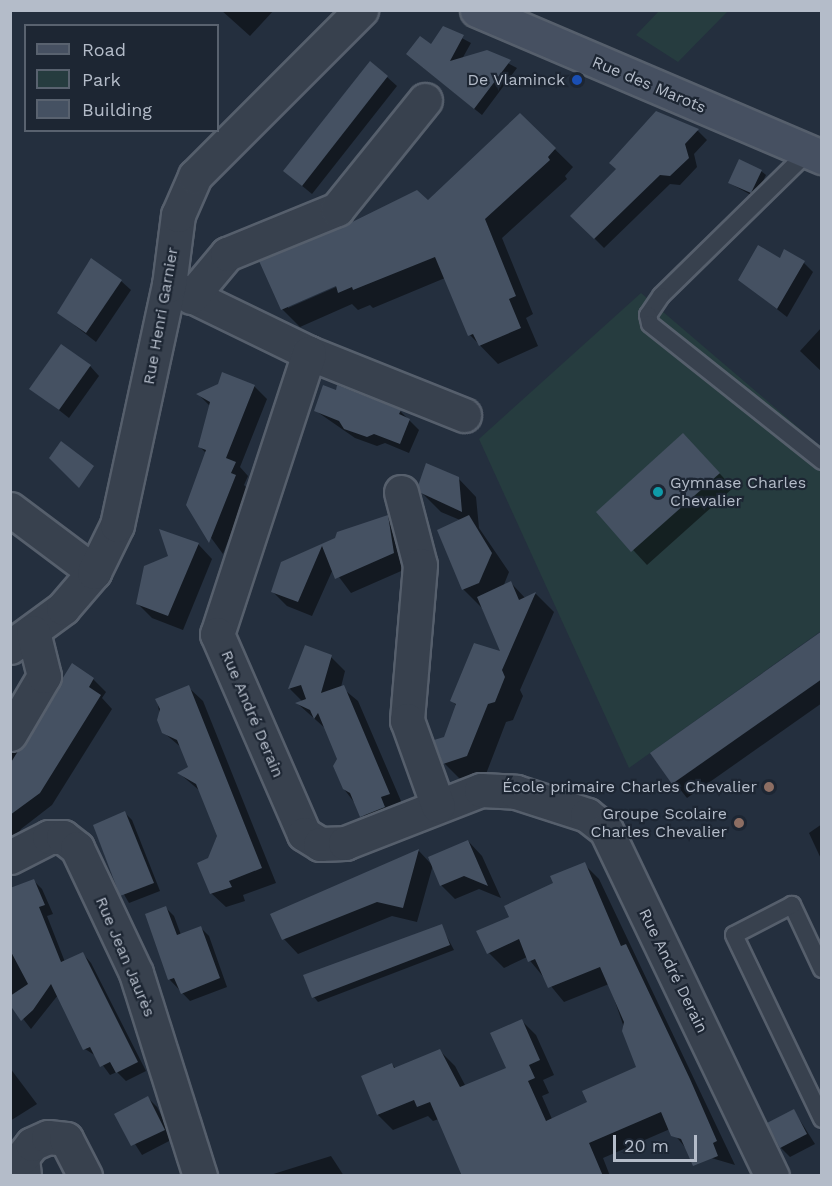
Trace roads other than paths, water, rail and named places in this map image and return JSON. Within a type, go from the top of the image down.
[{"type":"main road","name":"Rue des Marots","points":[[477,10],[815,154]]},
{"type":"street","name":"Rue Henri Garnier","points":[[22,639],[63,608],[94,572],[120,514],[180,291],[178,215],[195,176],[361,10]]},
{"type":"street","points":[[425,100],[338,209],[227,254],[180,291],[309,353],[465,415]]},
{"type":"street","name":"Rue André Derain","points":[[309,353],[217,634],[304,834],[320,844],[345,843],[481,790],[516,792],[586,815],[606,830],[772,1176]]},
{"type":"street","points":[[401,492],[420,565],[407,720],[438,806]]},
{"type":"street","points":[[10,510],[94,572]]},
{"type":"street","points":[[10,734],[44,676],[22,639]]},
{"type":"street","name":"Rue Jean Jaurès","points":[[10,857],[49,837],[63,837],[77,848],[136,973],[201,1176]]},
{"type":"street","points":[[24,1176],[22,1157],[32,1144],[48,1137],[66,1139],[85,1176]]},
{"type":"lane","points":[[815,154],[661,296],[648,315],[651,324],[822,461]]},
{"type":"lane","points":[[822,969],[792,905],[734,935],[822,1119]]},
{"type":"place","name":"De Vlaminck","points":[[577,80]]},
{"type":"place","name":"Gymnase Charles Chevalier","points":[[658,492]]},
{"type":"place","name":"École primaire Charles Chevalier","points":[[769,787]]},
{"type":"place","name":"Groupe Scolaire Charles Chevalier","points":[[739,823]]}]
